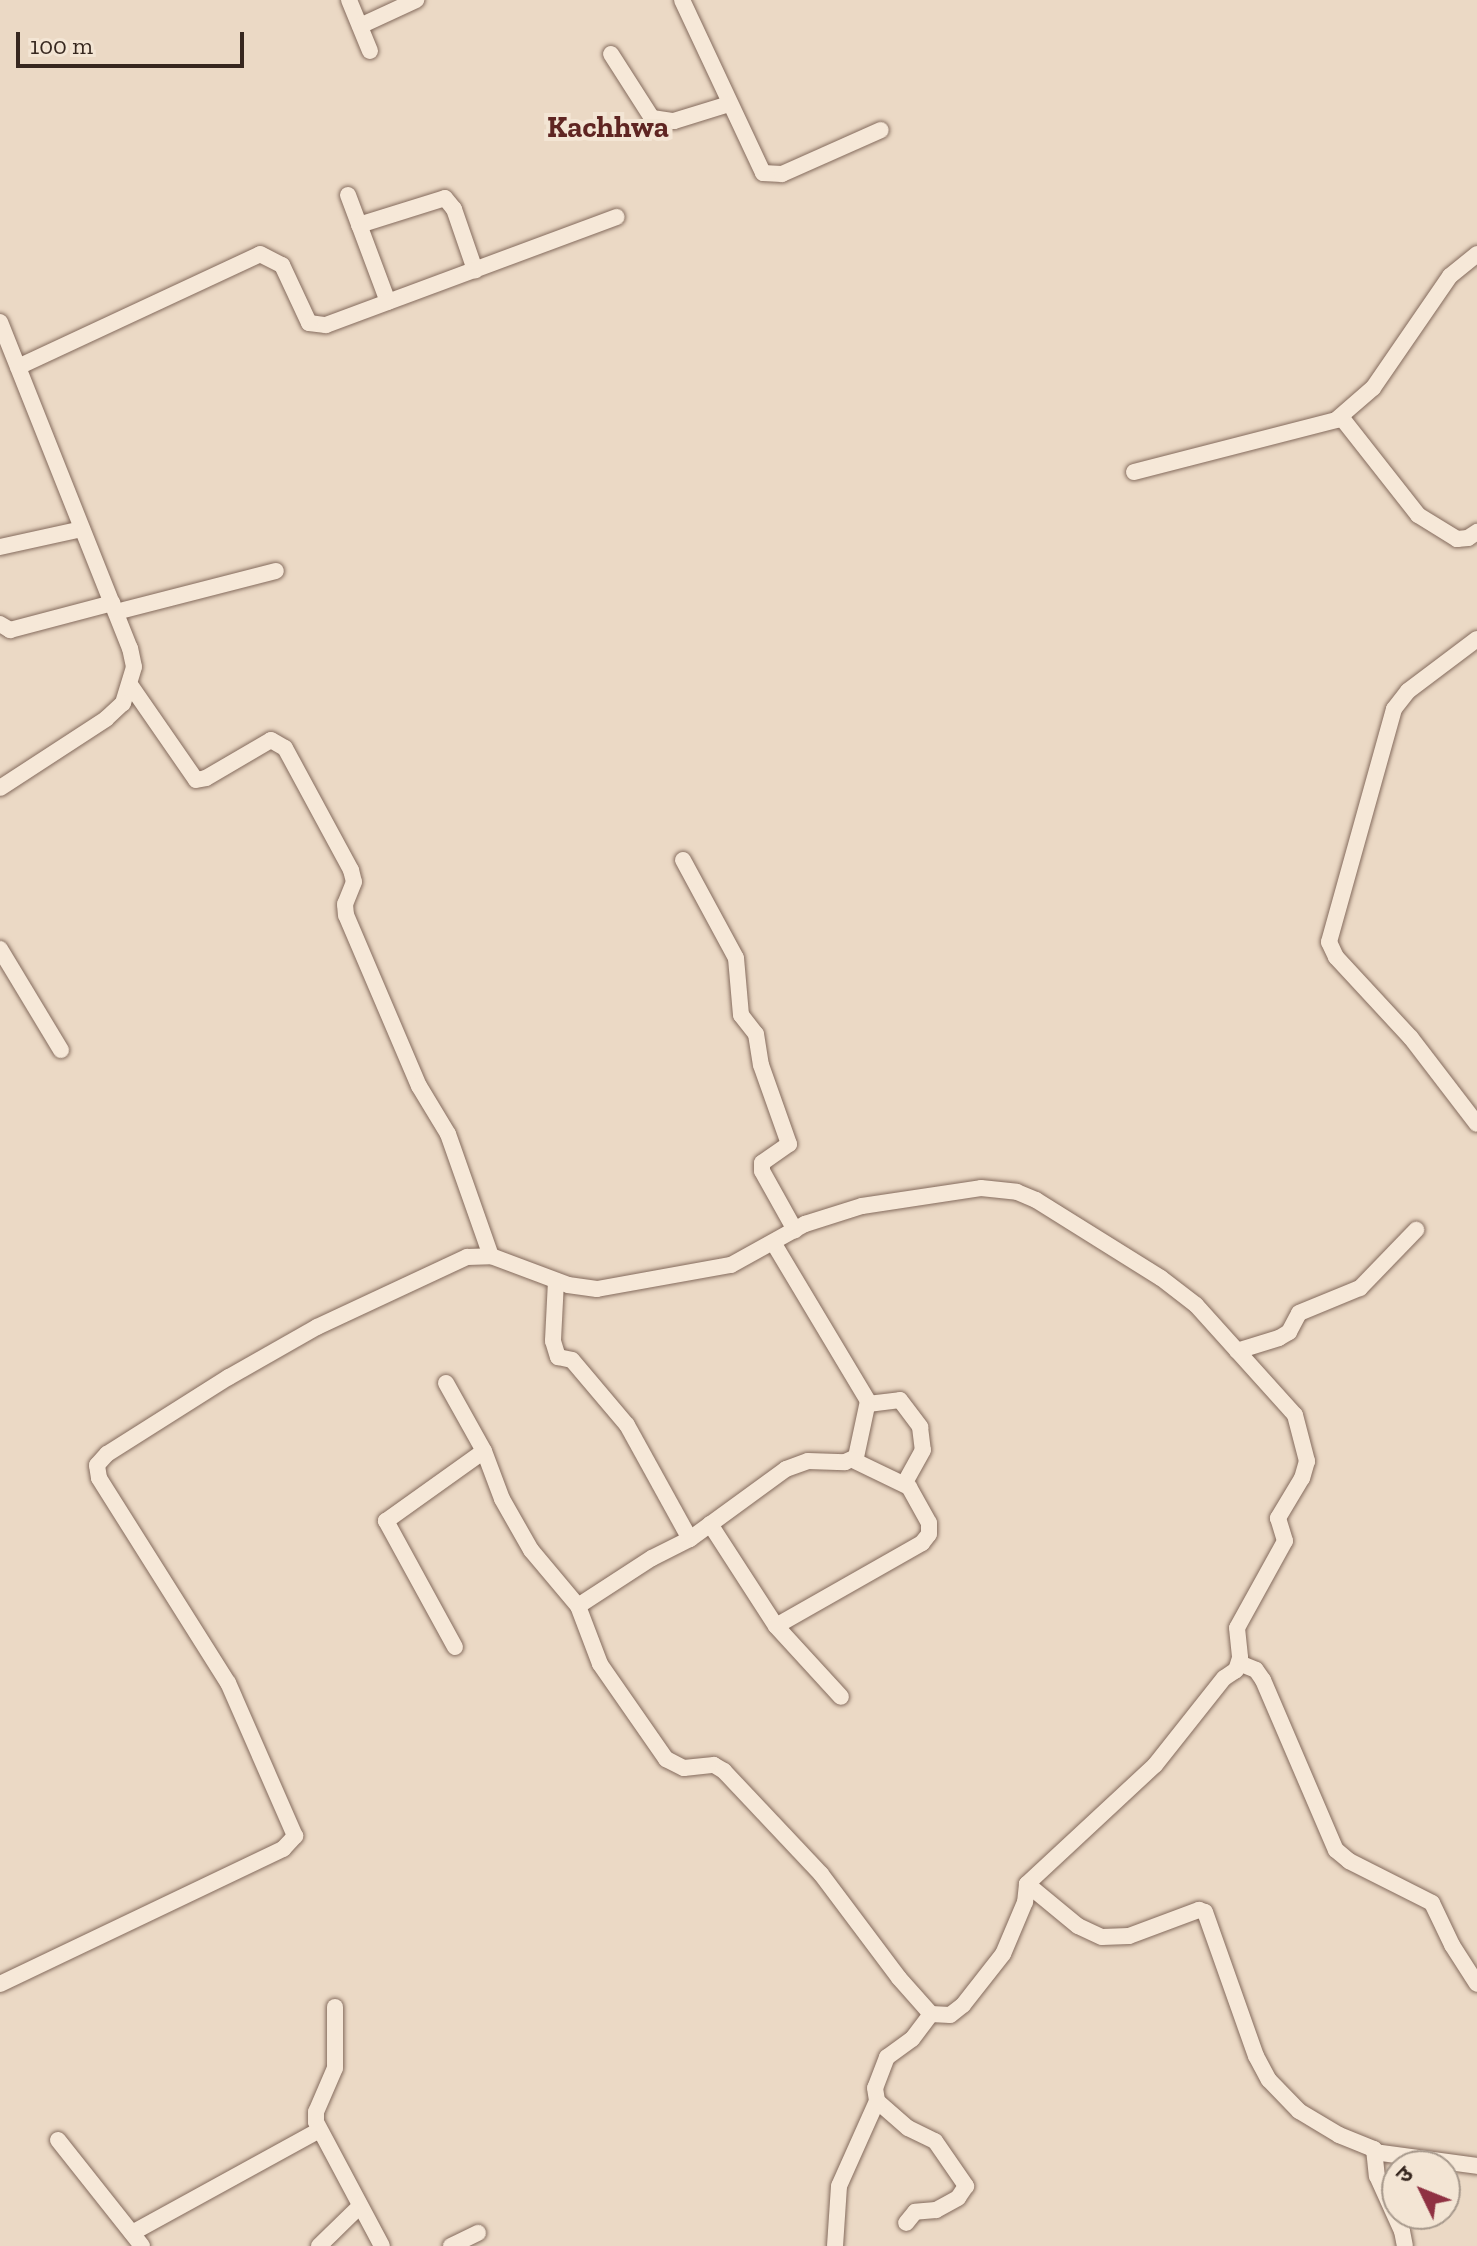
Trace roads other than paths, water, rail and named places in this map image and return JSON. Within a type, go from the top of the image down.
[{"type":"street","points":[[349,0],[370,51]]},
{"type":"street","points":[[360,26],[416,0]]},
{"type":"street","points":[[682,0],[756,164],[763,173],[771,176],[881,130]]},
{"type":"street","points":[[611,54],[652,118],[674,121],[729,104]]},
{"type":"street","points":[[348,195],[388,302]]},
{"type":"street","points":[[359,225],[445,198],[454,209],[475,270]]},
{"type":"street","points":[[18,367],[260,254],[282,265],[302,312],[309,323],[316,326],[617,217]]},
{"type":"street","points":[[1134,472],[1341,417],[1373,388],[1450,276],[1477,254]]},
{"type":"street","points":[[0,322],[114,607],[134,667],[131,686],[123,703],[106,719],[0,788]]},
{"type":"street","points":[[1341,417],[1395,490],[1418,515],[1457,539],[1468,538],[1477,532]]},
{"type":"street","points":[[0,547],[82,529]]},
{"type":"street","points":[[0,624],[10,630],[276,571]]},
{"type":"street","points":[[1477,639],[1408,691],[1394,709],[1329,942],[1336,957],[1411,1038],[1477,1124]]},
{"type":"street","points":[[131,686],[196,780],[206,778],[271,740],[285,748],[351,870],[354,882],[345,904],[346,915],[419,1086],[448,1134],[491,1256]]},
{"type":"street","points":[[683,860],[736,958],[740,1010],[756,1034],[761,1065],[789,1144],[762,1163],[762,1171],[795,1230]]},
{"type":"street","points":[[0,949],[61,1050]]},
{"type":"street","points":[[0,1984],[283,1849],[295,1836],[228,1683],[99,1478],[97,1465],[107,1454],[229,1377],[317,1327],[457,1261],[491,1256],[556,1281],[597,1289],[721,1268],[795,1230],[862,1206],[981,1188],[1017,1192],[1036,1200],[1176,1289],[1295,1415],[1307,1461],[1302,1478],[1278,1518],[1285,1541],[1237,1628],[1239,1663],[1155,1765],[1027,1884],[1025,1902],[1003,1954],[963,2005],[950,2015],[931,2014]]},
{"type":"street","points":[[1237,1351],[1279,1338],[1289,1332],[1299,1313],[1360,1288],[1416,1230]]},
{"type":"street","points":[[773,1242],[868,1404],[853,1460]]},
{"type":"street","points":[[556,1281],[553,1341],[558,1357],[572,1360],[627,1425],[690,1539]]},
{"type":"street","points":[[446,1383],[484,1451],[502,1499],[531,1550],[578,1606],[600,1664],[666,1759],[684,1768],[714,1765],[724,1771],[821,1874],[899,1978],[931,2014]]},
{"type":"street","points":[[868,1404],[900,1400],[920,1427],[923,1450],[904,1484]]},
{"type":"street","points":[[455,1647],[386,1521],[484,1451]]},
{"type":"street","points":[[578,1606],[652,1558],[690,1539],[771,1478],[798,1463],[853,1460],[913,1491],[929,1523],[926,1539],[776,1626]]},
{"type":"street","points":[[710,1524],[776,1626],[841,1697]]},
{"type":"street","points":[[1239,1663],[1256,1670],[1263,1680],[1336,1850],[1349,1861],[1432,1903],[1452,1945],[1477,1984]]},
{"type":"street","points":[[1027,1884],[1078,1926],[1102,1937],[1129,1936],[1195,1911],[1205,1912],[1256,2056],[1269,2080],[1299,2111],[1339,2135],[1374,2149],[1377,2176],[1402,2231],[1405,2246]]},
{"type":"street","points":[[335,2007],[335,2068],[316,2112],[319,2130],[382,2246]]},
{"type":"street","points":[[835,2246],[839,2186],[877,2101],[875,2088],[887,2057],[912,2039],[931,2014]]},
{"type":"street","points":[[877,2101],[908,2128],[931,2138],[966,2186],[958,2198],[936,2210],[915,2212],[906,2223]]},
{"type":"street","points":[[58,2140],[137,2240],[319,2130]]},
{"type":"street","points":[[1374,2152],[1477,2166]]},
{"type":"street","points":[[319,2246],[359,2207]]},
{"type":"street","points":[[451,2246],[478,2233]]},
{"type":"district","name":"Kachhwa","points":[[608,127]]}]
